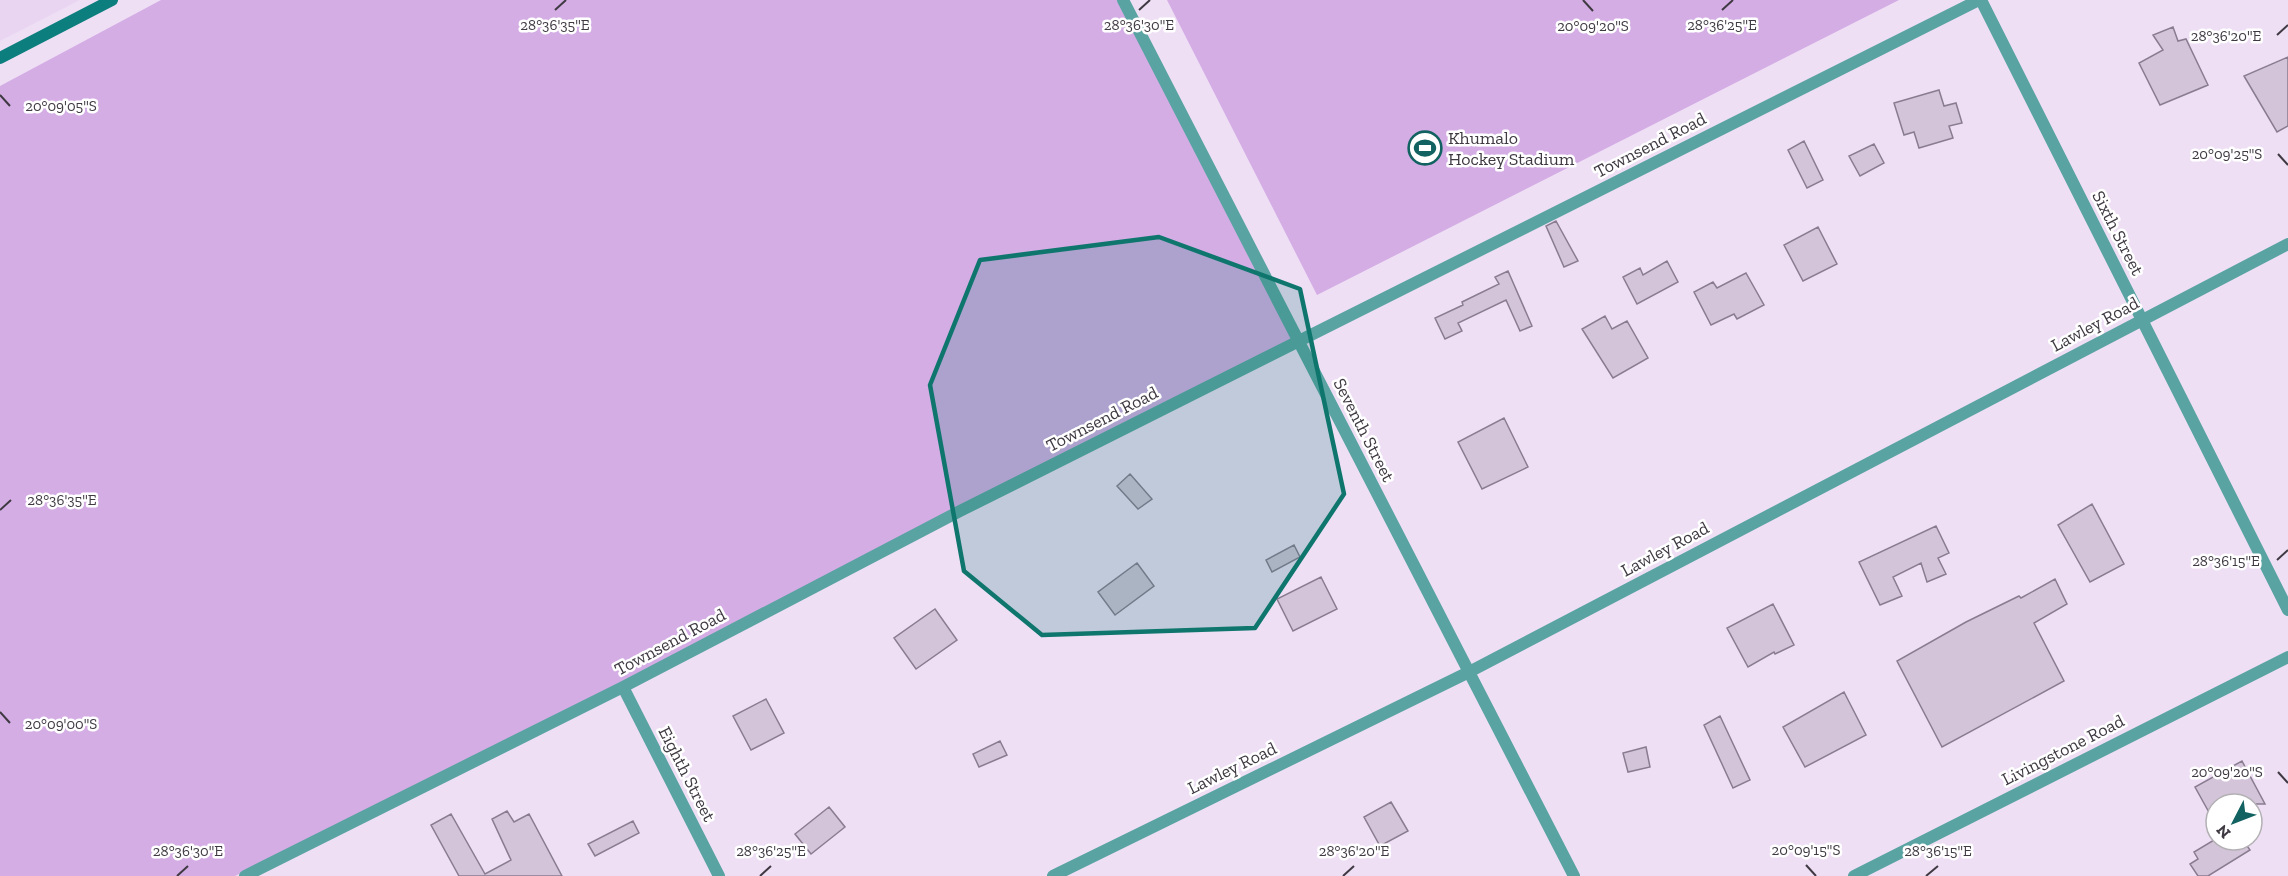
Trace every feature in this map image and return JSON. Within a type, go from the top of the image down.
[{"type":"main road","points":[[0,58],[112,0]]},
{"type":"street","name":"Seventh Street","points":[[1123,0],[1574,876]]},
{"type":"street","name":"Townsend Road","points":[[244,876],[623,687],[960,511],[1980,0]]},
{"type":"street","name":"Sixth Street","points":[[1980,0],[2288,610]]},
{"type":"street","name":"Lawley Road","points":[[1053,876],[1469,672],[2288,244]]},
{"type":"street","name":"Livingstone Road","points":[[1854,876],[2288,657]]},
{"type":"street","name":"Eighth Street","points":[[623,687],[719,876]]},
{"type":"highlighted area","points":[[1159,237],[1300,289],[1344,494],[1255,628],[1042,635],[964,571],[930,385],[980,260]]},
{"type":"shaded area","points":[[0,0],[80,0],[0,41]]},
{"type":"shaded area","points":[[161,0],[1125,0],[1298,342],[235,876],[0,876],[0,86]]},
{"type":"shaded area","name":"Khumalo Hockey Stadium","points":[[1167,0],[1899,0],[1317,295]]},
{"type":"building","points":[[2173,27],[2178,41],[2186,39],[2208,85],[2160,105],[2139,63],[2163,50],[2153,35]]},
{"type":"building","points":[[2288,57],[2288,126],[2277,132],[2244,76]]},
{"type":"building","points":[[1939,90],[1944,106],[1956,103],[1962,123],[1949,126],[1953,138],[1919,148],[1914,132],[1904,135],[1894,103]]},
{"type":"building","points":[[1804,141],[1823,180],[1807,188],[1788,150]]},
{"type":"building","points":[[1874,144],[1884,163],[1860,176],[1849,156]]},
{"type":"building","points":[[1556,221],[1578,261],[1564,267],[1546,226]]},
{"type":"building","points":[[1818,227],[1837,264],[1803,281],[1784,245]]},
{"type":"building","points":[[1667,261],[1678,282],[1637,304],[1623,277],[1640,268],[1643,275]]},
{"type":"building","points":[[1508,271],[1532,326],[1520,331],[1506,300],[1458,323],[1462,331],[1445,339],[1435,318],[1499,284],[1495,277]]},
{"type":"building","points":[[1746,273],[1764,305],[1737,319],[1734,314],[1711,325],[1694,292],[1713,282],[1717,288]]},
{"type":"building","points":[[1605,316],[1612,329],[1627,321],[1648,358],[1613,378],[1582,329]]},
{"type":"building","points":[[1504,418],[1528,467],[1482,489],[1458,442]]},
{"type":"building","points":[[1130,474],[1152,499],[1138,509],[1117,486]]},
{"type":"building","points":[[2092,504],[2124,564],[2090,582],[2058,525]]},
{"type":"building","points":[[1936,526],[1949,553],[1938,558],[1946,574],[1927,582],[1921,563],[1893,577],[1902,596],[1880,605],[1859,562]]},
{"type":"building","points":[[1294,545],[1300,557],[1272,572],[1266,560]]},
{"type":"building","points":[[1137,563],[1154,586],[1115,615],[1098,592]]},
{"type":"building","points":[[1321,577],[1337,609],[1293,631],[1277,599]]},
{"type":"building","points":[[2055,579],[2067,604],[2034,623],[2064,681],[1942,747],[1897,661],[1966,622],[2019,596],[2021,598]]},
{"type":"building","points":[[1773,604],[1794,645],[1775,654],[1774,652],[1748,667],[1727,628]]},
{"type":"building","points":[[935,609],[957,640],[916,669],[894,638]]},
{"type":"building","points":[[1844,692],[1866,735],[1805,767],[1783,727]]},
{"type":"building","points":[[766,699],[784,733],[751,750],[733,716]]},
{"type":"building","points":[[1720,716],[1750,780],[1733,788],[1704,725]]},
{"type":"building","points":[[1000,741],[1007,755],[979,767],[973,754]]},
{"type":"building","points":[[1646,747],[1650,767],[1628,772],[1623,753]]},
{"type":"building","points":[[2242,761],[2259,792],[2204,792],[2204,803],[2195,787]]},
{"type":"building","points":[[1391,802],[1408,831],[1380,846],[1364,817]]},
{"type":"building","points":[[829,807],[845,827],[811,854],[795,834]]},
{"type":"building","points":[[507,811],[514,822],[529,814],[562,876],[459,876],[431,825],[451,814],[485,874],[511,860],[492,819]]},
{"type":"building","points":[[633,821],[639,833],[595,856],[588,844]]},
{"type":"building","points":[[2204,846],[2204,852],[2247,852],[2208,876],[2198,876],[2190,864],[2198,859],[2194,852]]},
{"type":"place","name":"Khumalo Hockey Stadium","points":[[1425,148]]}]
